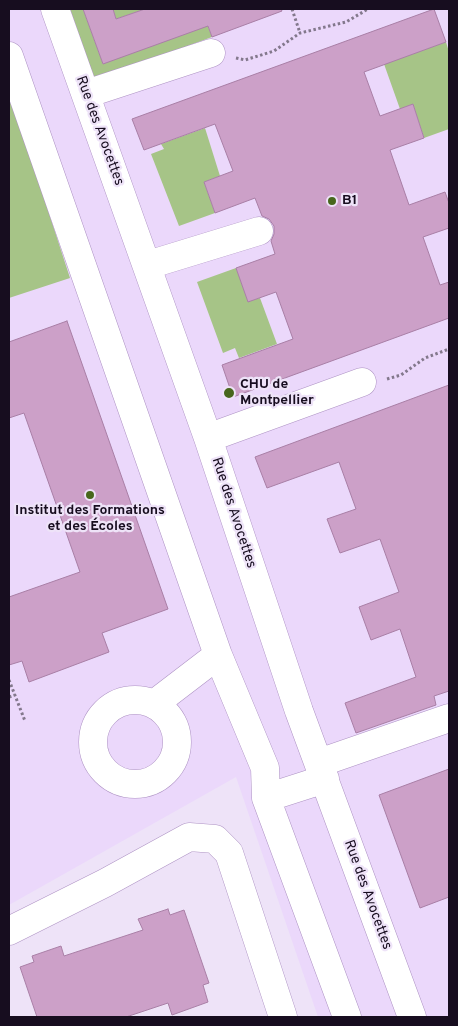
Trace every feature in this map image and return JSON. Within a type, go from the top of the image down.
[{"type":"lane","name":"Rue des Avocettes","points":[[55,9],[148,265],[299,711],[412,1017]]},
{"type":"lane","points":[[86,94],[211,53]]},
{"type":"lane","points":[[9,56],[218,655],[265,768],[266,798],[347,1017]]},
{"type":"lane","points":[[148,265],[260,231]]},
{"type":"lane","points":[[208,438],[362,382]]},
{"type":"lane","points":[[154,704],[218,655]]},
{"type":"lane","points":[[266,798],[322,771],[449,718]]},
{"type":"lane","points":[[9,931],[105,883],[189,837],[215,838],[228,853],[276,1015]]},
{"type":"path","points":[[292,9],[300,33]]},
{"type":"path","points":[[211,53],[245,60],[274,51],[300,33],[346,22],[368,9]]},
{"type":"path","points":[[362,382],[382,381],[401,374],[425,358],[449,349]]},
{"type":"path","points":[[9,680],[26,721]]},
{"type":"path","points":[[9,697],[15,695]]},
{"type":"shaded area","name":"CHU de Montpellier","points":[[9,9],[449,9],[449,1017],[318,1017],[236,777],[9,905]]},
{"type":"green space","points":[[70,9],[83,9],[103,64],[204,16],[212,37],[95,80]]},
{"type":"green space","points":[[113,9],[145,9],[116,19]]},
{"type":"green space","points":[[446,42],[449,52],[449,129],[424,138],[413,104],[400,109],[384,64]]},
{"type":"green space","points":[[9,90],[70,278],[9,298]]},
{"type":"green space","points":[[205,128],[220,176],[204,182],[215,213],[179,226],[151,154],[164,149],[161,144]]},
{"type":"green space","points":[[236,268],[248,301],[260,298],[277,344],[239,358],[235,348],[223,353],[197,282]]},
{"type":"building","points":[[83,9],[113,9],[116,19],[145,9],[281,9],[282,11],[212,37],[208,26],[103,64]]},
{"type":"building","name":"B1","points":[[434,9],[446,42],[364,72],[380,116],[413,104],[424,138],[390,150],[409,205],[445,192],[449,203],[449,228],[423,237],[440,285],[449,282],[449,318],[233,397],[222,365],[293,339],[276,292],[248,302],[236,268],[275,254],[271,241],[274,234],[274,226],[269,219],[262,216],[255,198],[215,213],[204,182],[233,171],[215,124],[144,150],[132,119]]},
{"type":"building","name":"Institut des Formations et des Écoles","points":[[67,321],[168,609],[102,633],[109,652],[29,682],[22,661],[9,665],[9,597],[80,572],[24,413],[9,418],[9,342]]},
{"type":"building","points":[[449,385],[449,691],[434,696],[436,705],[356,733],[345,703],[416,677],[400,629],[371,640],[359,607],[399,592],[380,539],[340,553],[327,519],[356,509],[339,462],[267,488],[255,457]]},
{"type":"building","points":[[449,769],[449,897],[420,908],[379,795]]},
{"type":"building","points":[[168,909],[170,915],[184,910],[209,983],[203,985],[208,1002],[172,1015],[168,1003],[126,1017],[37,1017],[20,967],[34,962],[32,956],[61,946],[64,956],[143,930],[138,919]]},
{"type":"place","name":"B1","points":[[332,201]]},
{"type":"place","name":"CHU de Montpellier","points":[[229,393]]},
{"type":"place","name":"Institut des Formations et des Écoles","points":[[90,495]]}]
